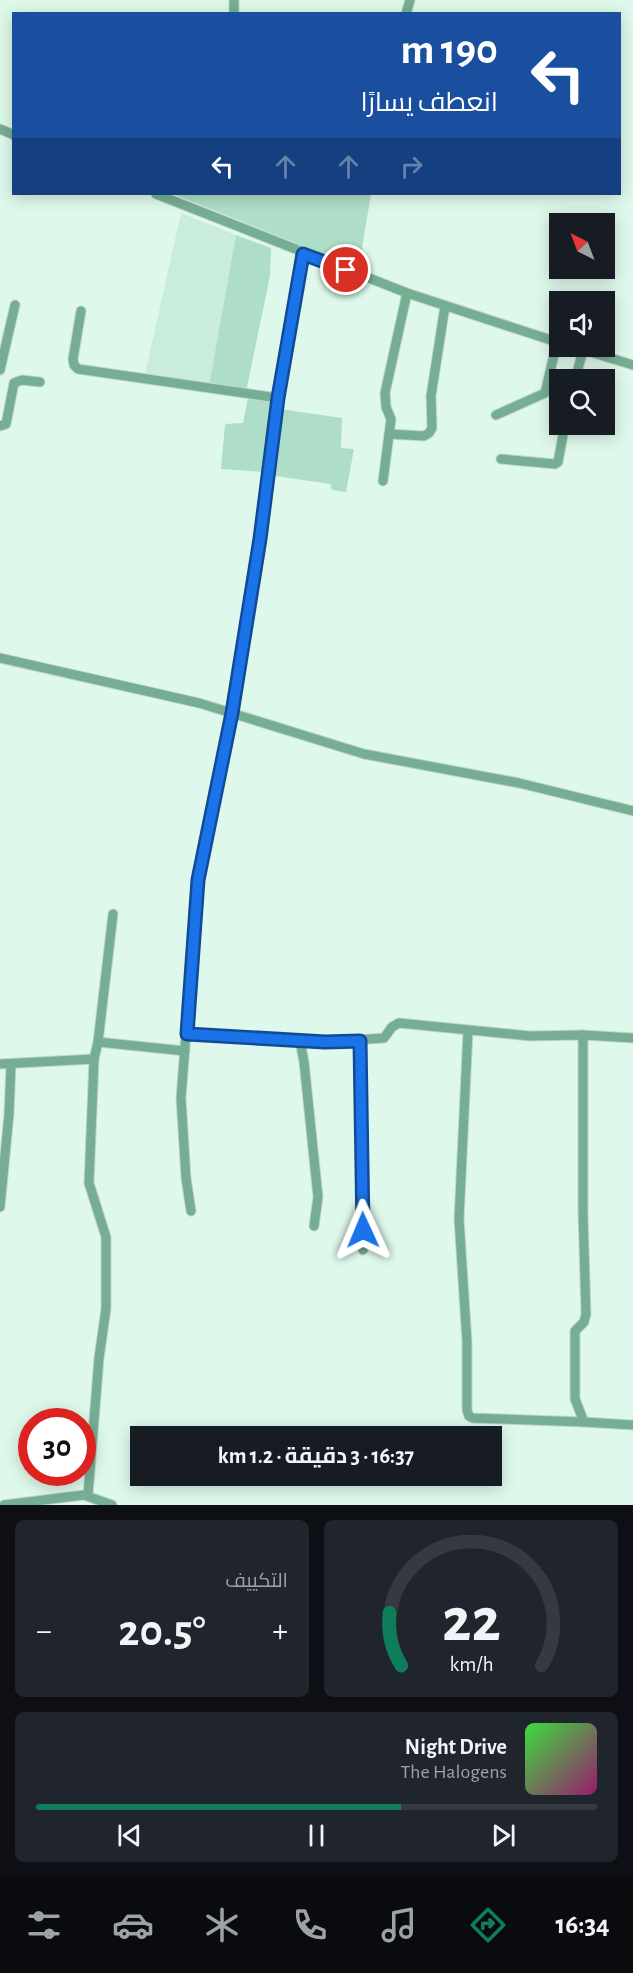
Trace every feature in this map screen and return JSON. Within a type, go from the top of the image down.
[{"type":"street","points":[[158,195],[406,293],[549,340]]},
{"type":"street","points":[[191,1211],[186,1178],[181,1098],[198,880],[232,713],[260,539],[278,398],[303,254]]},
{"type":"street","points":[[383,481],[391,419],[386,406],[385,393],[406,293]]},
{"type":"street","points":[[0,370],[15,304]]},
{"type":"street","points":[[389,434],[424,436],[432,428],[431,396],[445,306]]},
{"type":"street","points":[[81,311],[73,359],[78,369],[278,398]]},
{"type":"street","points":[[496,415],[545,393],[554,357]]},
{"type":"street","points":[[605,357],[633,366]]},
{"type":"street","points":[[0,426],[6,424],[14,383],[22,380],[40,382]]},
{"type":"street","points":[[501,459],[555,464],[558,462],[563,435]]},
{"type":"street","points":[[0,658],[189,700],[364,754],[519,783],[633,811]]},
{"type":"street","points":[[88,1495],[98,1369],[106,1309],[106,1237],[89,1184],[94,1059],[114,914]]},
{"type":"street","points":[[187,1034],[300,1041],[360,1041],[384,1038],[392,1027],[399,1023],[530,1036],[583,1035],[633,1038]]},
{"type":"street","points":[[468,1031],[459,1219],[467,1342],[466,1410],[473,1418],[633,1425]]},
{"type":"street","points":[[583,1035],[583,1213],[586,1314],[584,1322],[574,1331],[574,1386],[576,1404],[584,1422]]},
{"type":"street","points":[[98,1041],[185,1051]]},
{"type":"street","points":[[300,1041],[318,1197],[314,1226]]},
{"type":"street","points":[[360,1041],[363,1251]]},
{"type":"street","points":[[0,1064],[94,1059]]},
{"type":"street","points":[[0,1207],[9,1114],[11,1064]]},
{"type":"street","points":[[4,1505],[70,1495],[88,1495],[112,1505]]},
{"type":"shaded area","points":[[176,195],[371,195],[359,266]]},
{"type":"shaded area","points":[[181,213],[236,235],[209,385],[145,374]]},
{"type":"shaded area","points":[[236,235],[271,248],[270,276],[246,392],[209,385]]},
{"type":"shaded area","points":[[248,398],[275,400],[263,472],[221,469],[225,424],[243,423]]},
{"type":"shaded area","points":[[280,409],[342,418],[341,448],[354,449],[346,492],[332,490],[330,484],[269,475]]},
{"type":"route","points":[[346,270],[303,254],[278,398],[260,539],[232,713],[198,880],[187,1034],[294,1041],[360,1041],[363,1230]]}]
